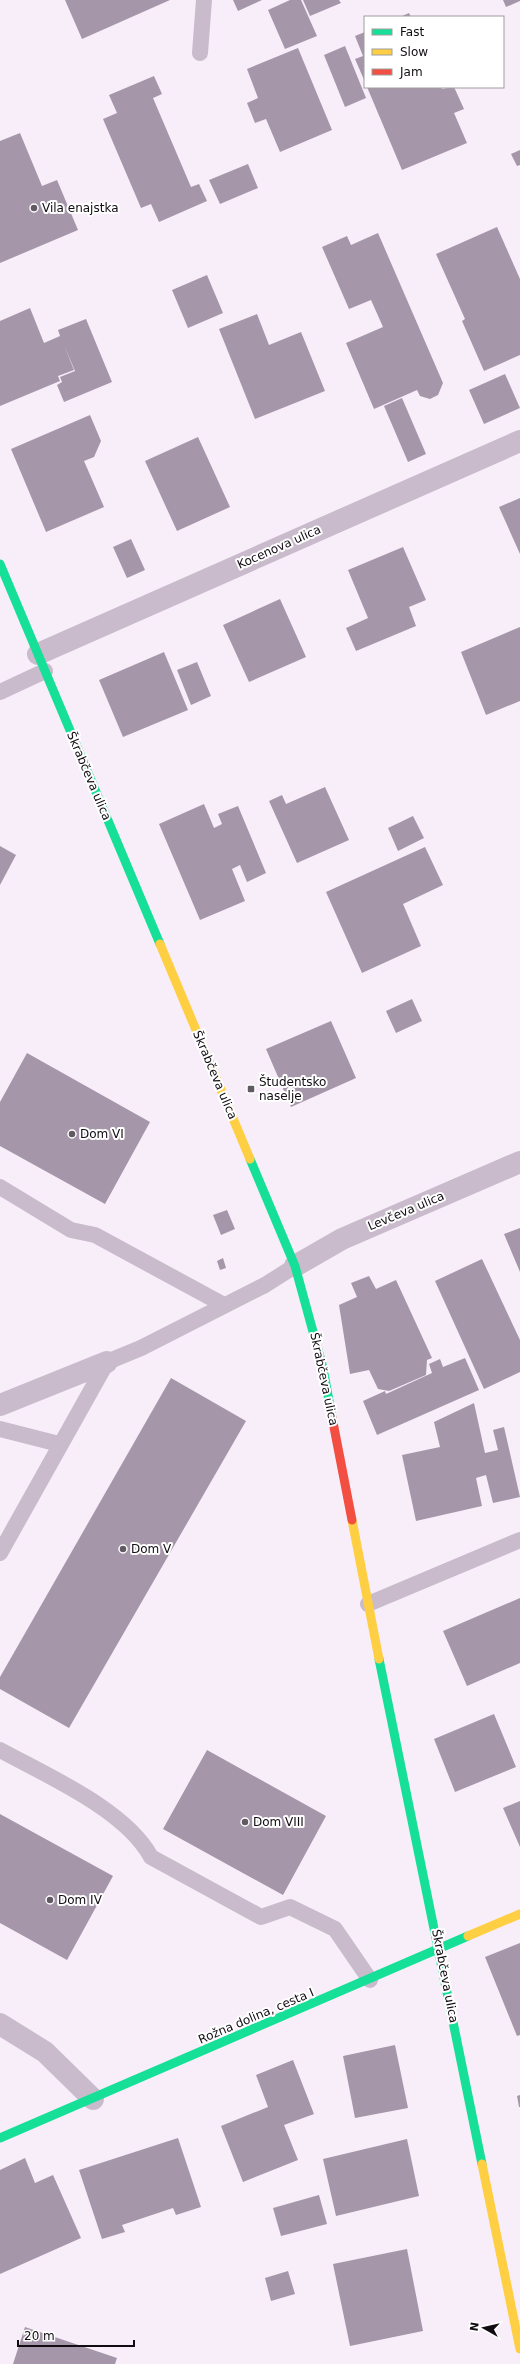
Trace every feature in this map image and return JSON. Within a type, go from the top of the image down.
[{"type":"street","name":"Kocenova ulica","points":[[41,662],[520,441]]},
{"type":"street","name":"Škrabčeva ulica","points":[[0,564],[295,1266],[323,1368],[368,1604],[520,2349]]},
{"type":"street","name":"Levčeva ulica","points":[[295,1266],[342,1239],[520,1162]]},
{"type":"street","points":[[0,1405],[107,1362]]},
{"type":"street","name":"Rožna dolina, cesta I","points":[[0,2138],[370,1980],[520,1914]]},
{"type":"street","points":[[0,2024],[45,2052],[92,2099]]},
{"type":"lane","points":[[200,53],[204,0]]},
{"type":"lane","points":[[0,692],[41,662]]},
{"type":"lane","points":[[0,1187],[71,1230],[95,1235],[224,1305]]},
{"type":"lane","points":[[0,1554],[59,1444],[107,1362],[141,1348],[265,1285],[295,1266]]},
{"type":"lane","points":[[0,1429],[59,1444]]},
{"type":"lane","points":[[368,1604],[520,1540]]},
{"type":"lane","points":[[0,1750],[100,1806],[144,1844],[151,1857],[261,1918],[290,1907],[335,1929],[370,1980]]},
{"type":"building","points":[[65,0],[170,0],[82,39]]},
{"type":"building","points":[[233,0],[262,0],[238,11]]},
{"type":"building","points":[[290,0],[301,0],[317,36],[285,49],[268,10]]},
{"type":"building","points":[[303,0],[339,0],[341,3],[310,16]]},
{"type":"building","points":[[503,0],[520,0],[520,1],[506,7]]},
{"type":"building","points":[[409,13],[410,16],[402,16]]},
{"type":"building","points":[[364,32],[364,80],[355,59],[363,56],[355,36]]},
{"type":"building","points":[[345,46],[366,98],[345,107],[324,55]]},
{"type":"building","points":[[298,48],[332,130],[280,152],[266,119],[255,123],[247,103],[258,98],[247,69]]},
{"type":"building","points":[[154,76],[162,94],[153,98],[191,187],[199,184],[207,201],[159,222],[151,204],[141,208],[103,119],[117,113],[109,95]]},
{"type":"building","points":[[367,88],[454,88],[464,109],[454,113],[467,143],[402,170]]},
{"type":"building","name":"Vila enajstka","points":[[20,133],[42,186],[57,180],[78,230],[0,263],[0,141]]},
{"type":"building","points":[[520,150],[520,165],[517,166],[511,154]]},
{"type":"building","points":[[248,164],[258,188],[220,204],[209,180]]},
{"type":"building","points":[[497,227],[520,279],[520,355],[484,371],[462,321],[465,319],[436,254]]},
{"type":"building","points":[[378,233],[443,383],[438,395],[430,399],[420,396],[417,390],[374,409],[346,343],[383,327],[371,300],[349,309],[322,247],[347,236],[351,245]]},
{"type":"building","points":[[207,275],[223,313],[188,328],[172,290]]},
{"type":"building","points":[[30,308],[44,343],[60,336],[58,330],[86,319],[112,382],[64,402],[57,385],[62,382],[60,377],[75,371],[64,345],[74,370],[58,376],[60,381],[0,406],[0,321]]},
{"type":"building","points":[[257,314],[269,345],[301,332],[325,391],[255,419],[219,329]]},
{"type":"building","points":[[505,374],[520,408],[484,424],[469,390]]},
{"type":"building","points":[[402,398],[426,454],[408,462],[384,406]]},
{"type":"building","points":[[90,415],[101,441],[94,457],[84,461],[104,507],[46,532],[11,449]]},
{"type":"building","points":[[198,437],[230,507],[177,531],[145,461]]},
{"type":"building","points":[[520,498],[520,554],[499,507]]},
{"type":"building","points":[[131,539],[145,570],[127,578],[113,547]]},
{"type":"building","points":[[403,547],[426,600],[409,607],[416,626],[356,651],[346,628],[368,618],[348,570]]},
{"type":"building","points":[[280,599],[306,657],[249,682],[223,625]]},
{"type":"building","points":[[520,627],[520,701],[486,715],[461,652]]},
{"type":"building","points":[[164,652],[188,710],[123,737],[99,680]]},
{"type":"building","points":[[197,662],[211,696],[191,705],[177,670]]},
{"type":"building","points":[[325,787],[349,840],[297,863],[269,801],[282,795],[286,804]]},
{"type":"building","points":[[204,804],[214,828],[222,824],[218,814],[238,806],[266,873],[247,882],[240,865],[232,869],[245,901],[200,920],[159,824]]},
{"type":"building","points":[[413,816],[424,838],[398,851],[388,828]]},
{"type":"building","points":[[0,846],[16,855],[0,885]]},
{"type":"building","points":[[425,847],[443,885],[403,904],[421,946],[362,973],[326,892]]},
{"type":"building","points":[[412,999],[422,1021],[396,1033],[386,1011]]},
{"type":"building","points":[[331,1021],[356,1078],[291,1107],[266,1049]]},
{"type":"building","name":"Dom VI","points":[[27,1053],[150,1122],[105,1204],[0,1146],[0,1102]]},
{"type":"building","points":[[227,1210],[235,1229],[221,1235],[213,1215]]},
{"type":"building","points":[[520,1228],[520,1272],[504,1234]]},
{"type":"building","points":[[223,1258],[226,1268],[220,1270],[217,1261]]},
{"type":"building","points":[[482,1259],[520,1340],[520,1372],[484,1389],[435,1281]]},
{"type":"building","points":[[369,1276],[376,1289],[396,1280],[432,1358],[427,1360],[426,1375],[389,1391],[378,1389],[369,1370],[350,1374],[339,1305],[357,1297],[351,1283]]},
{"type":"building","points":[[465,1358],[479,1390],[377,1435],[363,1401],[385,1391],[386,1394],[432,1373],[429,1364],[440,1359],[443,1367]]},
{"type":"building","name":"Dom V","points":[[171,1378],[246,1421],[69,1728],[0,1689],[0,1677]]},
{"type":"building","points":[[474,1403],[485,1453],[498,1450],[493,1430],[504,1427],[520,1497],[493,1503],[486,1475],[476,1478],[482,1506],[416,1521],[402,1455],[440,1447],[434,1422]]},
{"type":"building","points":[[520,1598],[520,1663],[467,1686],[443,1631]]},
{"type":"building","points":[[494,1714],[516,1767],[455,1792],[434,1739]]},
{"type":"building","name":"Dom VIII","points":[[207,1750],[326,1816],[283,1895],[163,1829]]},
{"type":"building","points":[[520,1801],[520,1847],[503,1808]]},
{"type":"building","name":"Dom IV","points":[[0,1814],[113,1876],[67,1960],[0,1923]]},
{"type":"building","points":[[520,1943],[520,2035],[517,2036],[485,1957]]},
{"type":"building","points":[[395,2045],[408,2108],[355,2118],[343,2056]]},
{"type":"building","points":[[293,2060],[314,2114],[284,2125],[298,2160],[243,2182],[221,2126],[268,2107],[256,2075]]},
{"type":"building","points":[[520,2095],[520,2107],[519,2107],[517,2096]]},
{"type":"building","points":[[178,2138],[201,2207],[176,2215],[173,2208],[122,2225],[125,2232],[102,2239],[79,2170]]},
{"type":"building","points":[[407,2139],[419,2196],[336,2216],[323,2159]]},
{"type":"building","points":[[25,2158],[35,2183],[53,2175],[81,2238],[0,2274],[0,2170]]},
{"type":"building","points":[[319,2195],[327,2224],[281,2236],[273,2208]]},
{"type":"building","points":[[407,2249],[423,2331],[350,2346],[333,2264]]},
{"type":"building","points":[[288,2271],[295,2294],[271,2301],[265,2278]]},
{"type":"building","points":[[25,2327],[117,2358],[115,2364],[13,2364]]},
{"type":"traffic: fast","points":[[0,564],[160,944]]},
{"type":"traffic: fast","points":[[250,1159],[295,1266],[323,1368],[332,1417]]},
{"type":"traffic: fast","points":[[379,1659],[482,2164]]},
{"type":"traffic: fast","points":[[0,2138],[468,1936]]},
{"type":"traffic: slow","points":[[160,944],[250,1159]]},
{"type":"traffic: slow","points":[[352,1520],[379,1659]]},
{"type":"traffic: slow","points":[[468,1936],[520,1914]]},
{"type":"traffic: slow","points":[[482,2164],[520,2349]]},
{"type":"traffic: jam","points":[[332,1417],[352,1520]]},
{"type":"place","name":"Vila enajstka","points":[[34,208]]},
{"type":"place","name":"Študentsko naselje","points":[[251,1089]]},
{"type":"place","name":"Dom VI","points":[[72,1134]]},
{"type":"place","name":"Dom V","points":[[123,1549]]},
{"type":"place","name":"Dom VIII","points":[[245,1822]]},
{"type":"place","name":"Dom IV","points":[[50,1900]]}]
